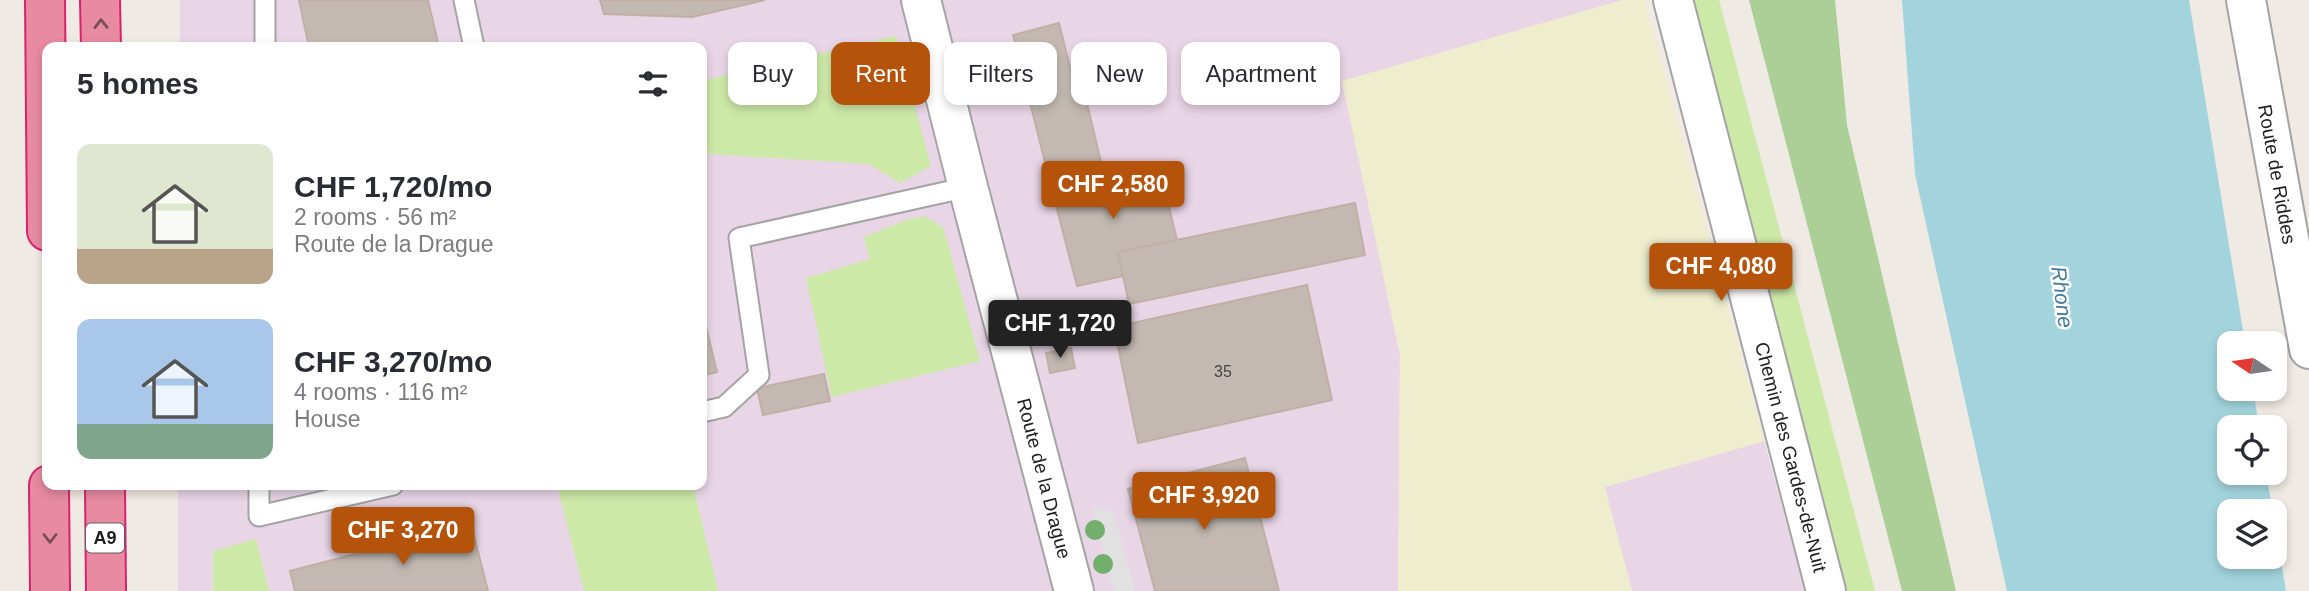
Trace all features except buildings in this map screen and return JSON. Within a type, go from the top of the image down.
[{"type":"highway","points":[[45,0],[45,42]]},
{"type":"highway","points":[[100,0],[101,42]]},
{"type":"highway","points":[[49,490],[50,591]]},
{"type":"highway","name":"A9","points":[[105,490],[106,591]]},
{"type":"street","name":"Route de la Drague","points":[[921,0],[1074,591]]},
{"type":"street","name":"Chemin des Gardes-de-Nuit","points":[[1673,0],[1825,591]]},
{"type":"street","name":"Route de Riddes","points":[[2246,0],[2309,349]]},
{"type":"lane","points":[[265,0],[265,42]]},
{"type":"lane","points":[[464,0],[473,42]]},
{"type":"lane","points":[[707,411],[724,407],[759,375],[739,238],[968,187]]},
{"type":"lane","points":[[258,490],[260,516],[372,490]]},
{"type":"shaded area","points":[[180,0],[1623,0],[1343,81],[1400,355],[1398,591],[178,591],[178,490],[707,490],[707,42],[180,42]]},
{"type":"shaded area","points":[[1764,441],[1805,591],[1632,591],[1604,487]]},
{"type":"shaded area","points":[[1092,507],[1114,512],[1135,591],[1114,591]]},
{"type":"green space","points":[[1623,0],[1644,0],[1764,441],[1605,487],[1632,591],[1398,591],[1400,355],[1342,81]]},
{"type":"green space","points":[[1685,0],[1719,0],[1875,591],[1832,591]]},
{"type":"green space","points":[[1749,0],[1835,0],[1847,125],[1956,591],[1902,591]]},
{"type":"green space","points":[[896,36],[898,42],[870,42]]},
{"type":"green space","points":[[831,51],[831,105],[915,105],[931,166],[900,183],[869,164],[707,152],[707,80],[728,75],[728,105],[817,105],[817,54]]},
{"type":"green space","points":[[924,216],[943,227],[980,361],[832,397],[806,278],[870,259],[864,237],[909,219]]},
{"type":"green space","points":[[558,490],[694,490],[718,591],[584,591]]},
{"type":"green space","points":[[256,539],[269,591],[213,591],[213,551]]},
{"type":"water","name":"Rhone","points":[[1902,0],[2189,0],[2243,331],[2217,331],[2217,401],[2255,401],[2257,415],[2217,415],[2217,485],[2268,485],[2271,499],[2217,499],[2217,569],[2282,569],[2286,591],[2007,591],[1915,174]]}]
